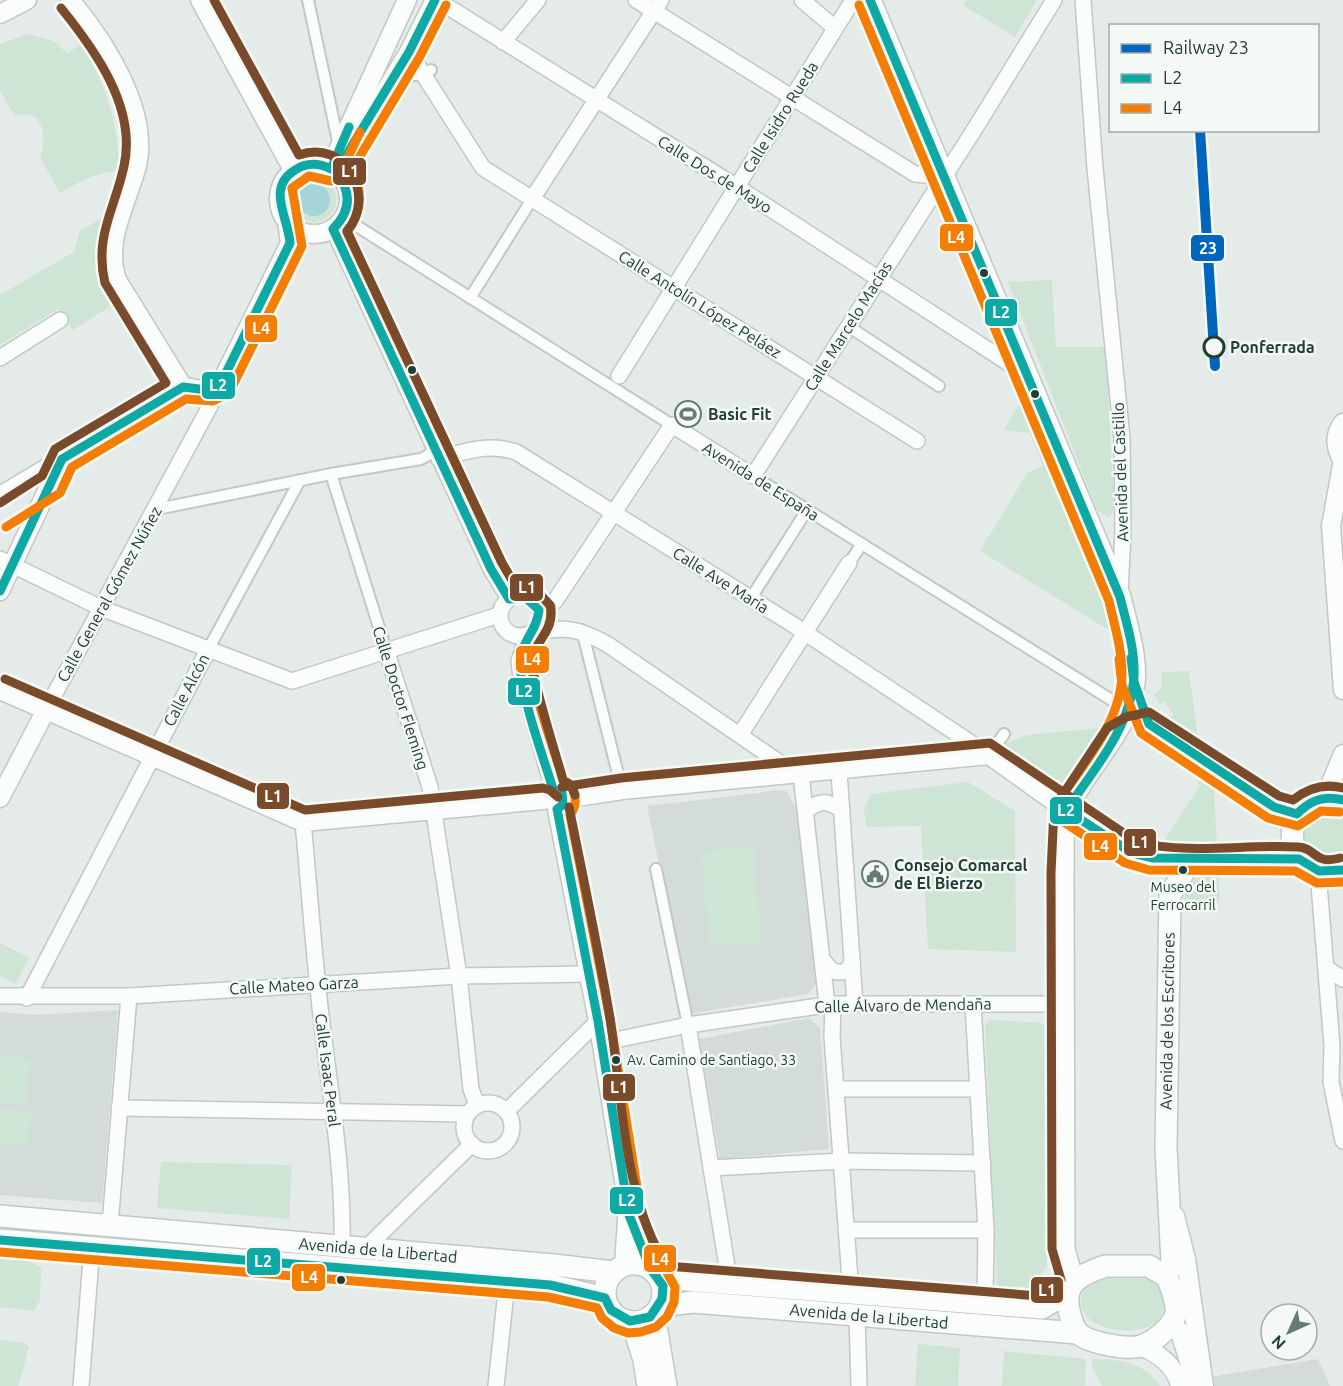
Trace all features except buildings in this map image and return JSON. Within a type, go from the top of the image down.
[{"type":"main road","name":"Avenida del Castillo","points":[[870,0],[1120,597],[1130,640],[1134,682],[1115,737],[1066,810]]},
{"type":"main road","points":[[1115,737],[1130,728],[1149,724],[1134,682]]},
{"type":"main road","name":"Avenida de España","points":[[1126,710],[1274,807],[1297,814]]},
{"type":"main road","points":[[1334,798],[1304,806],[1297,814],[1290,837],[1299,859],[1318,872],[1329,873],[1343,870]]},
{"type":"main road","points":[[1066,810],[1132,853],[1152,858],[1299,859]]},
{"type":"main road","points":[[1066,810],[1063,873],[1064,1249],[1071,1274],[1068,1306],[1078,1333],[1088,1339],[1110,1345],[1140,1346],[1172,1323],[1176,1312],[1167,1277],[1149,1266],[1105,1266],[1071,1286]]},
{"type":"main road","name":"Avenida de los Escritores","points":[[1167,1277],[1172,1262],[1166,1106],[1170,895],[1191,860]]},
{"type":"main road","name":"Avenida de la Libertad","points":[[0,1216],[365,1249],[619,1268]]},
{"type":"main road","name":"Avenida de la Libertad","points":[[0,1240],[550,1286],[605,1298]]},
{"type":"main road","points":[[657,1310],[644,1320],[632,1322],[614,1314],[605,1298],[605,1286],[619,1268],[640,1264],[655,1273],[663,1294],[657,1310],[666,1386]]},
{"type":"main road","name":"Avenida de la Libertad","points":[[655,1273],[730,1285],[1042,1308],[1071,1286]]},
{"type":"main road","name":"Avenida de la Libertad","points":[[657,1310],[684,1301],[1078,1333]]},
{"type":"main road","points":[[632,1322],[644,1360],[648,1386]]},
{"type":"street","points":[[0,15],[27,0]]},
{"type":"street","points":[[69,0],[94,32],[128,91],[138,130],[137,167],[112,244],[111,263],[117,280],[183,387]]},
{"type":"street","points":[[200,0],[293,170]]},
{"type":"street","points":[[308,0],[345,148]]},
{"type":"street","points":[[334,170],[407,0]]},
{"type":"street","points":[[345,148],[396,76],[436,0]]},
{"type":"street","name":"Calle Dos de Mayo","points":[[436,0],[737,187],[1027,375]]},
{"type":"street","points":[[503,42],[538,0]]},
{"type":"street","points":[[636,0],[657,6],[792,98],[915,174],[944,177]]},
{"type":"street","points":[[802,0],[835,28]]},
{"type":"street","name":"Calle Isidro Rueda","points":[[615,382],[853,0]]},
{"type":"street","name":"Calle Marcelo Macías","points":[[753,476],[944,177],[1053,0]]},
{"type":"street","name":"Avenida del Castillo","points":[[1081,2],[1122,438],[1123,532],[1120,597]]},
{"type":"street","points":[[470,298],[594,99],[657,6]]},
{"type":"street","points":[[409,52],[427,72]]},
{"type":"street","points":[[396,76],[427,72]]},
{"type":"street","name":"Calle Antolín López Peláez","points":[[427,72],[483,168],[916,441]]},
{"type":"street","points":[[311,164],[334,170],[348,191],[349,205],[338,223],[309,234],[295,229],[280,211],[279,189],[293,170],[311,164]]},
{"type":"street","points":[[0,496],[183,387],[204,391],[220,386],[291,243],[287,222]]},
{"type":"street","points":[[338,223],[436,453],[490,569],[509,599]]},
{"type":"street","name":"Avenida de España","points":[[338,223],[615,382],[672,425],[1126,710]]},
{"type":"street","points":[[0,358],[60,320]]},
{"type":"street","points":[[848,326],[939,386]]},
{"type":"street","points":[[992,352],[1002,350],[1011,336]]},
{"type":"street","name":"Calle General Gómez Núñez","points":[[0,798],[101,608],[157,509],[210,406],[211,401],[204,391]]},
{"type":"street","points":[[1343,423],[1336,436],[1336,446],[1343,460],[1334,500],[1332,547],[1340,617],[1343,690]]},
{"type":"street","points":[[672,425],[615,514],[555,601],[545,608],[522,596],[509,599],[499,615],[501,625],[507,633],[516,637],[556,628],[582,630],[607,644],[799,774],[806,811],[830,1004],[851,1293]]},
{"type":"street","name":"Calle Ave María","points":[[436,453],[481,448],[509,450],[751,598],[989,755]]},
{"type":"street","points":[[157,509],[331,474],[421,459],[436,453]]},
{"type":"street","points":[[0,591],[7,562],[62,459]]},
{"type":"street","name":"Calle Doctor Fleming","points":[[331,474],[430,787],[459,976],[472,1110]]},
{"type":"street","name":"Calle Alcón","points":[[27,998],[152,755],[300,480]]},
{"type":"street","points":[[751,598],[807,510]]},
{"type":"street","points":[[1332,547],[1343,514]]},
{"type":"street","points":[[740,735],[862,544]]},
{"type":"street","points":[[7,562],[101,608],[292,681],[387,653],[499,615]]},
{"type":"street","points":[[534,603],[540,619],[530,634],[519,661],[521,678],[555,799],[602,1042],[629,1215],[655,1273]]},
{"type":"street","points":[[582,630],[622,790]]},
{"type":"street","points":[[0,690],[303,822],[434,812],[622,790],[839,772],[989,755],[1066,810]]},
{"type":"street","points":[[989,755],[1004,734]]},
{"type":"street","points":[[1334,798],[1343,754]]},
{"type":"street","points":[[839,772],[855,1004]]},
{"type":"street","points":[[806,811],[818,802],[828,801],[842,810]]},
{"type":"street","name":"Calle Isaac Peral","points":[[303,822],[318,984],[334,1112],[343,1216],[342,1247]]},
{"type":"street","points":[[656,869],[688,1025],[730,1285]]},
{"type":"street","points":[[1318,872],[1328,969],[1332,1046],[1343,1141]]},
{"type":"street","points":[[823,960],[831,971],[838,973],[847,971],[852,962]]},
{"type":"street","points":[[1328,969],[1343,979]]},
{"type":"street","name":"Calle Mateo Garza","points":[[0,996],[27,998],[129,996],[459,976],[589,974]]},
{"type":"street","points":[[110,1225],[129,996]]},
{"type":"street","name":"Calle Álvaro de Mendaña","points":[[602,1042],[688,1025],[830,1004],[1064,1004]]},
{"type":"street","points":[[974,1004],[986,1230],[985,1304]]},
{"type":"street","points":[[507,1111],[598,1022]]},
{"type":"street","points":[[837,1089],[977,1089]]},
{"type":"street","points":[[119,1108],[334,1112],[472,1110],[493,1103],[507,1111],[513,1124],[510,1138],[499,1149],[484,1151],[472,1144],[465,1133],[472,1110]]},
{"type":"street","points":[[365,1249],[472,1144]]},
{"type":"street","points":[[711,1168],[841,1161],[982,1163]]},
{"type":"street","name":"Avenida de los Escritores","points":[[1168,1189],[1186,1259],[1204,1386]]},
{"type":"street","points":[[619,1268],[629,1215]]},
{"type":"street","points":[[848,1230],[986,1230]]},
{"type":"street","points":[[81,1386],[92,1247]]},
{"type":"street","points":[[496,1386],[507,1282]]},
{"type":"street","points":[[857,1316],[859,1386]]},
{"type":"street","points":[[1172,1323],[1180,1332],[1197,1386]]},
{"type":"street","points":[[1140,1346],[1156,1353],[1169,1366],[1180,1386]]},
{"type":"shaded area","points":[[782,790],[787,792],[802,819],[816,984],[808,994],[689,1014],[647,806]]},
{"type":"shaded area","points":[[118,1010],[102,1203],[0,1195],[0,1012],[37,1015]]},
{"type":"shaded area","points":[[809,1018],[820,1028],[829,1149],[720,1159],[699,1039]]},
{"type":"shaded area","points":[[1319,1361],[1330,1386],[1212,1386],[1211,1377],[1300,1362]]},
{"type":"green space","points":[[967,0],[1037,0],[1015,37],[963,5]]},
{"type":"green space","points":[[28,34],[53,41],[67,53],[82,44],[98,75],[109,105],[117,137],[120,171],[89,178],[60,193],[40,157],[43,141],[41,126],[32,116],[24,114],[15,116],[0,91],[0,44]]},
{"type":"green space","points":[[314,178],[323,179],[330,184],[335,191],[335,209],[330,216],[323,221],[314,222],[305,221],[298,216],[293,209],[292,200],[293,191],[298,184],[305,179]]},
{"type":"green space","points":[[107,215],[99,241],[97,261],[114,304],[73,330],[58,309],[0,345],[0,295],[74,252],[80,231]]},
{"type":"green space","points":[[1052,280],[1056,347],[1106,347],[1114,506],[1112,514],[1107,517],[1097,510],[1008,282]]},
{"type":"green space","points":[[1029,389],[1088,542],[1117,635],[980,551],[1027,473],[1043,466],[1030,433],[1003,430]]},
{"type":"green space","points":[[1189,671],[1198,738],[1168,720],[1173,715],[1164,701],[1160,704],[1154,695],[1162,688],[1162,672]]},
{"type":"green space","points":[[1101,728],[1064,786],[1048,782],[1028,772],[1012,759],[1002,745],[1026,735]]},
{"type":"green space","points":[[1198,780],[1214,789],[1217,846],[1166,844],[1166,838],[1199,787]]},
{"type":"green space","points":[[968,782],[1015,811],[1016,952],[928,949],[921,826],[866,827],[864,809],[872,794]]},
{"type":"green space","points":[[1326,808],[1343,812],[1343,856],[1330,860],[1319,858],[1311,852],[1304,833],[1306,823],[1313,814]]},
{"type":"green space","points":[[754,847],[761,942],[709,945],[701,851]]},
{"type":"green space","points":[[1218,876],[1220,901],[1184,901],[1186,890],[1196,878]]},
{"type":"green space","points":[[0,943],[29,958],[15,984],[0,976]]},
{"type":"green space","points":[[991,1020],[1041,1023],[1048,1029],[1047,1266],[1027,1292],[997,1288],[985,1025]]},
{"type":"green space","points":[[0,1055],[31,1059],[26,1105],[0,1102]]},
{"type":"green space","points":[[0,1107],[32,1112],[28,1146],[0,1143]]},
{"type":"green space","points":[[161,1162],[292,1165],[289,1219],[157,1208]]},
{"type":"green space","points":[[0,1253],[21,1256],[41,1268],[40,1301],[33,1311],[0,1307]]},
{"type":"green space","points":[[1139,1275],[1155,1281],[1165,1301],[1159,1319],[1150,1326],[1136,1330],[1105,1327],[1092,1321],[1083,1311],[1081,1299],[1087,1283],[1102,1277]]},
{"type":"green space","points":[[0,1340],[24,1343],[29,1347],[18,1386],[0,1386]]},
{"type":"green space","points":[[918,1344],[960,1348],[958,1386],[915,1386]]},
{"type":"green space","points":[[1004,1351],[1086,1359],[1085,1386],[1002,1386]]},
{"type":"green space","points":[[1092,1359],[1121,1361],[1139,1367],[1154,1378],[1160,1386],[1102,1386],[1092,1366]]},
{"type":"water","points":[[314,184],[325,189],[330,200],[325,211],[314,216],[303,211],[298,200],[303,189]]},
{"type":"rail line","name":"23","points":[[1200,132],[1215,366]]},
{"type":"transit line","name":"L1","points":[[214,0],[299,155],[316,152],[330,155],[342,162],[352,174],[359,202],[355,217],[347,231],[502,563],[515,585],[535,589],[550,605],[550,621],[534,652],[533,668],[563,780],[571,785],[575,795]]},
{"type":"transit line","name":"L2","points":[[0,1240],[550,1285],[605,1298],[611,1310],[630,1321],[650,1317],[662,1299],[663,1286],[650,1268],[629,1215],[598,1021],[557,809],[563,805],[562,793],[553,789],[523,685],[521,657],[539,610],[526,598],[509,599],[491,569],[333,229],[343,215],[347,201],[345,187],[336,172],[409,52],[435,0]]},
{"type":"transit line","name":"L2","points":[[870,0],[1120,597],[1133,655],[1132,694],[1110,747],[1066,810],[1132,853],[1152,858],[1299,859],[1319,871],[1343,870]]},
{"type":"transit line","name":"L4","points":[[0,1252],[548,1297],[597,1308],[602,1318],[614,1328],[628,1333],[656,1327],[667,1317],[674,1302],[675,1287],[661,1262],[641,1212],[610,1019],[570,815],[575,806],[575,796],[571,786],[563,780],[535,688],[533,655],[549,625],[551,607],[536,590],[515,585],[502,563],[347,232],[356,217],[360,202],[358,187],[351,171],[419,58],[446,5]]},
{"type":"transit line","name":"L4","points":[[859,5],[1109,601],[1121,655],[1120,692],[1108,727],[1056,804],[1055,816],[1125,863],[1149,870],[1295,871],[1317,883],[1343,882]]},
{"type":"transit line","name":"L1","points":[[0,503],[42,476],[55,449],[166,383],[105,283],[102,251],[107,223],[124,166],[126,144],[124,123],[119,102],[110,81],[87,42],[61,8]]},
{"type":"transit line","name":"L2","points":[[0,591],[62,459],[183,387],[207,390],[220,385],[290,243],[281,203],[282,185],[286,177],[304,166],[318,165],[331,169],[349,127]]},
{"type":"transit line","name":"L4","points":[[6,527],[60,493],[72,467],[186,399],[213,401],[229,393],[302,246],[292,188],[309,176],[331,181],[338,178],[360,132]]},
{"type":"transit line","name":"L2","points":[[1131,658],[1134,682],[1149,724],[1274,807],[1297,814],[1307,805],[1318,800],[1330,798],[1343,800]]},
{"type":"transit line","name":"L4","points":[[1119,659],[1122,685],[1141,733],[1268,818],[1298,826],[1321,811],[1340,812]]},
{"type":"transit line","name":"L1","points":[[5,679],[305,810],[543,788],[550,790],[558,797]]},
{"type":"transit line","name":"L1","points":[[569,807],[610,1018],[633,1180],[653,1240],[667,1266],[1039,1296],[1061,1280],[1052,1249],[1051,873],[1054,808],[1107,728],[1126,717],[1149,712],[1279,796],[1293,800],[1304,792],[1316,788],[1329,786],[1343,788]]},
{"type":"transit line","name":"L1","points":[[562,787],[621,778],[990,743],[1137,842],[1197,849],[1298,847],[1309,850],[1320,858],[1331,860],[1340,858]]},
{"type":"place","name":"Ponferrada","points":[[1214,347]]},
{"type":"place","name":"Basic Fit","points":[[688,414]]},
{"type":"place","name":"Museo del Ferrocarril","points":[[1183,870]]},
{"type":"place","name":"Consejo Comarcal de El Bierzo","points":[[875,874]]},
{"type":"place","name":"Av. Camino de Santiago, 33","points":[[616,1060]]}]
